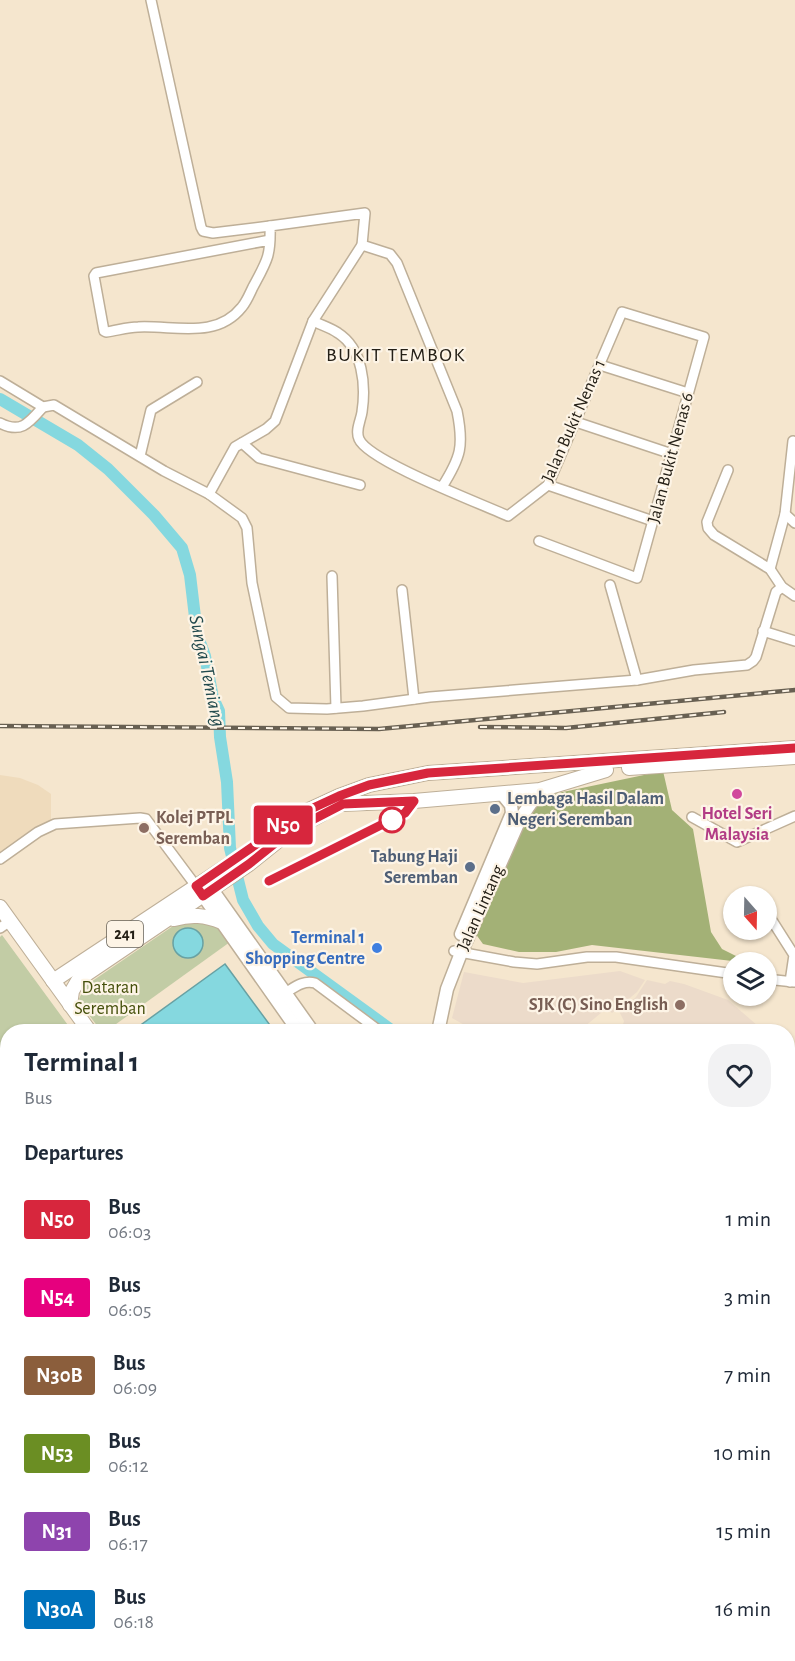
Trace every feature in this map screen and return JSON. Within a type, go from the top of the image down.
[{"type":"highway","name":"241","points":[[247,859],[300,814],[339,796],[397,778],[428,773],[795,748]]},
{"type":"highway","name":"241","points":[[53,981],[204,888],[289,832],[343,804],[370,793],[428,783],[795,757]]},
{"type":"highway","points":[[343,804],[414,801],[540,790],[606,770]]},
{"type":"highway","name":"241","points":[[70,1005],[72,991],[79,979],[162,923],[204,888]]},
{"type":"highway","points":[[0,907],[5,925],[53,981],[84,1024]]},
{"type":"highway","points":[[162,923],[191,915],[210,917],[222,922]]},
{"type":"main road","name":"Jalan Lintang","points":[[432,1024],[438,996],[507,838],[540,790]]},
{"type":"main road","name":"Jalan Lintang","points":[[502,794],[511,805],[512,813],[507,838]]},
{"type":"main road","points":[[204,888],[222,922],[293,1024]]},
{"type":"main road","points":[[204,888],[307,1024]]},
{"type":"main road","name":"Jalan Lintang","points":[[440,1024],[457,952]]},
{"type":"street","points":[[151,0],[201,227],[204,231],[213,233],[364,213],[362,244],[313,321],[275,421],[266,429],[235,447],[209,494]]},
{"type":"street","points":[[270,226],[270,240],[270,249],[267,261],[243,306],[232,316],[201,330],[137,327],[104,331],[94,276],[96,273],[270,240]]},
{"type":"street","points":[[313,321],[338,332],[350,343],[357,358],[364,381],[364,400],[358,429],[359,440],[370,450],[407,472],[442,488],[454,469],[460,452],[461,432],[458,411],[397,263],[390,254],[362,244]]},
{"type":"street","name":"Jalan Bukit Nenas 1","points":[[442,488],[508,516],[548,485],[622,312]]},
{"type":"street","name":"Jalan Bukit Nenas 6","points":[[539,541],[638,578],[704,337],[622,312]]},
{"type":"street","points":[[600,365],[688,393]]},
{"type":"street","points":[[0,381],[40,411]]},
{"type":"street","points":[[140,456],[151,410],[197,382]]},
{"type":"street","points":[[0,423],[14,429],[21,428],[40,411],[54,405],[164,471],[209,494],[237,514],[248,528],[252,583],[276,697],[289,708],[336,708],[637,680],[702,669],[747,665],[756,657],[776,592],[782,587]]},
{"type":"street","points":[[576,422],[672,454]]},
{"type":"street","points":[[770,569],[785,514],[793,441]]},
{"type":"street","points":[[242,443],[258,458],[360,486]]},
{"type":"street","points":[[728,470],[707,522],[708,528],[714,535],[770,569],[782,587],[795,596]]},
{"type":"street","points":[[548,485],[653,521]]},
{"type":"street","points":[[785,514],[795,523]]},
{"type":"street","points":[[332,576],[336,708]]},
{"type":"street","points":[[610,585],[637,680]]},
{"type":"street","points":[[402,590],[414,699]]},
{"type":"street","points":[[763,631],[795,641]]},
{"type":"street","points":[[692,817],[737,842],[795,816]]},
{"type":"street","points":[[0,859],[38,832],[55,824],[140,818],[146,819],[204,888]]},
{"type":"street","points":[[777,928],[794,955],[792,982],[777,980]]},
{"type":"street","points":[[457,952],[537,964],[587,957],[616,957],[723,972]]},
{"type":"street","points":[[285,993],[309,981],[315,983],[370,1024]]},
{"type":"shaded area","points":[[0,775],[20,778],[38,785],[51,794],[51,821],[0,854]]},
{"type":"shaded area","points":[[620,971],[645,980],[637,992],[612,1013],[607,1008],[588,1024],[463,1024],[452,1018],[464,972],[523,983]]},
{"type":"shaded area","name":"SJK (C) Sino English","points":[[647,980],[665,984],[670,981],[723,998],[723,1006],[735,1006],[756,1024],[623,1024],[619,1011],[636,997]]},
{"type":"green space","points":[[663,771],[672,810],[693,829],[711,932],[722,949],[728,952],[723,952],[723,960],[592,945],[556,952],[519,952],[483,944],[475,933],[529,803],[539,797]]},
{"type":"green space","name":"Dataran Seremban","points":[[200,920],[219,926],[230,942],[116,1024],[96,1024],[78,1001],[85,986],[173,926]]},
{"type":"green space","name":"Dataran Seremban","points":[[2,935],[67,1024],[0,1024],[0,937]]},
{"type":"water","points":[[188,928],[194,929],[202,937],[202,949],[194,957],[188,958],[182,957],[174,949],[173,943],[174,937],[182,929]]},
{"type":"water","points":[[225,964],[269,1024],[142,1024]]},
{"type":"waterway","name":"Sungai Temiang","points":[[0,399],[78,445],[108,469],[154,515],[182,548],[190,575],[197,634],[205,656],[213,698],[219,711],[220,737],[227,782],[230,848],[243,900],[258,926],[273,944],[383,1024]]},
{"type":"railway","points":[[0,726],[379,729],[795,690]]},
{"type":"railway","points":[[480,727],[566,728],[724,712]]},
{"type":"bus line","name":"N50","points":[[269,881],[405,813],[414,801],[343,804],[289,832],[203,896],[196,886],[300,814],[339,796],[397,778],[428,773],[795,748]]},
{"type":"place","name":"Hotel Seri Malaysia","points":[[737,794]]},
{"type":"place","name":"Lembaga Hasil Dalam Negeri Seremban","points":[[495,809]]},
{"type":"place","name":"Kolej PTPL Seremban","points":[[144,828]]},
{"type":"place","name":"Tabung Haji Seremban","points":[[470,867]]},
{"type":"place","name":"Terminal 1 Shopping Centre","points":[[377,948]]},
{"type":"place","name":"SJK (C) Sino English","points":[[680,1005]]},
{"type":"district","name":"BUKIT TEMBOK","points":[[396,355]]}]
